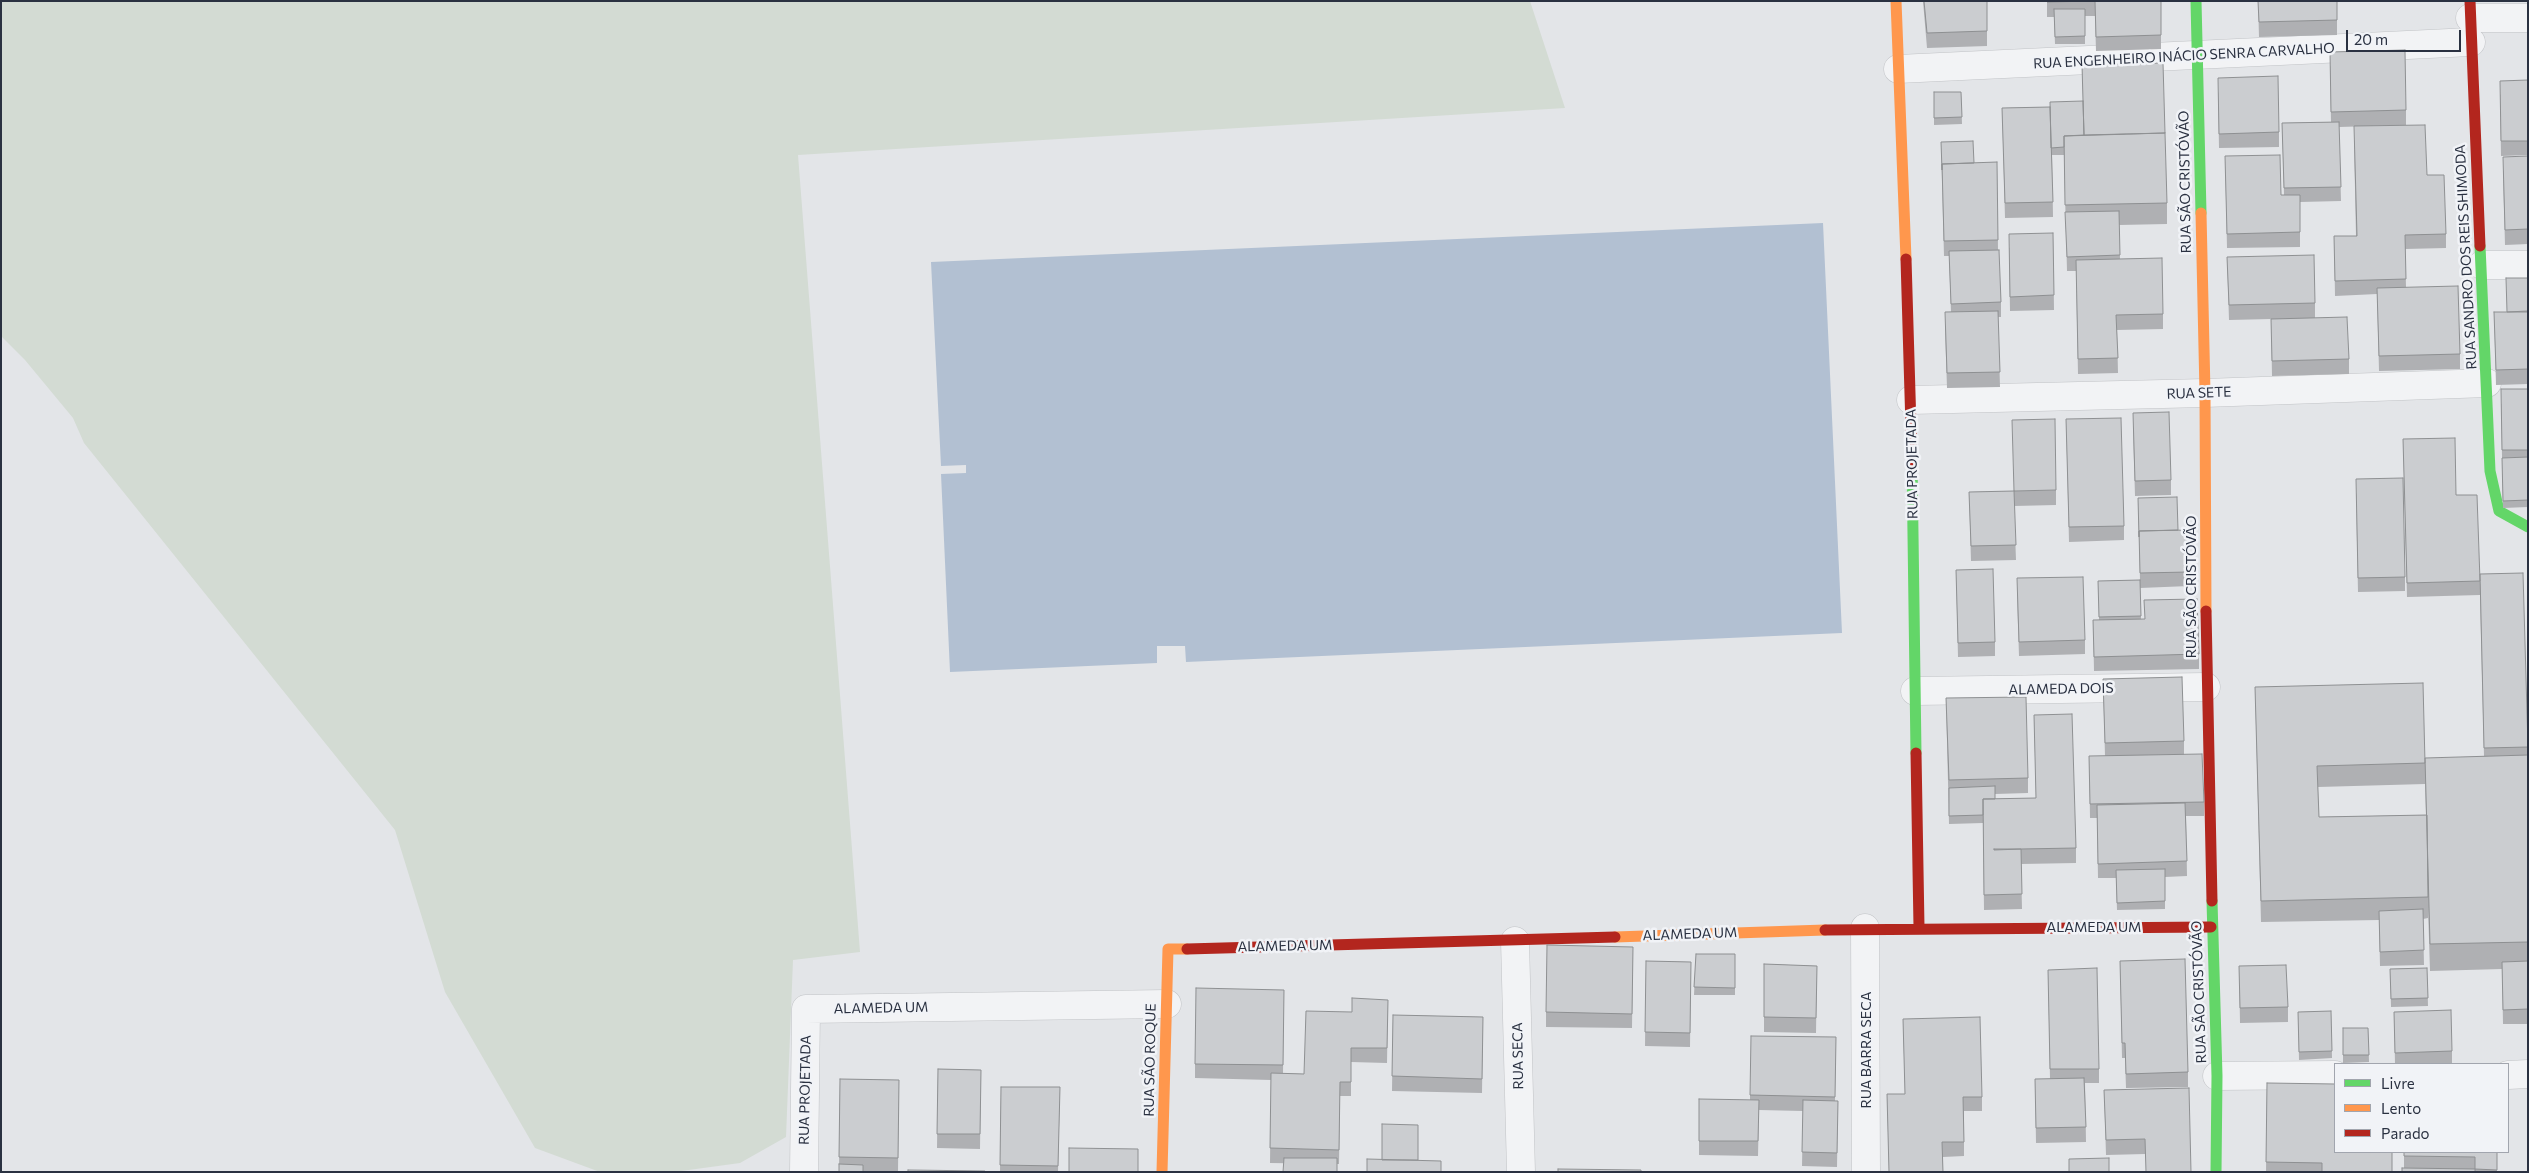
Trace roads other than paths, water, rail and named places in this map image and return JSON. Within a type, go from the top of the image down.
[{"type":"street","name":"RUA PROJETADA","points":[[1896,1],[1911,400],[1919,927]]},
{"type":"street","name":"RUA SÃO CRISTÓVÃO","points":[[2196,1],[2205,393],[2206,687],[2217,1076],[2216,1172]]},
{"type":"street","name":"RUA ENGENHEIRO INÁCIO SENRA CARVALHO","points":[[1898,69],[2197,55],[2470,20],[2528,18]]},
{"type":"street","name":"RUA SANDRO DOS REIS SHIMODA","points":[[2470,20],[2490,471],[2498,511],[2528,528]]},
{"type":"street","points":[[2482,265],[2528,265]]},
{"type":"street","name":"RUA SETE","points":[[1911,400],[2487,384]]},
{"type":"street","name":"ALAMEDA DOIS","points":[[1916,691],[2206,687]]},
{"type":"street","name":"ALAMEDA UM","points":[[1168,949],[1516,941],[1865,928],[2212,927]]},
{"type":"street","name":"RUA BARRA SECA","points":[[1865,928],[1866,1172]]},
{"type":"street","name":"RUA SECA","points":[[1516,941],[1520,1172]]},
{"type":"street","name":"RUA SÃO ROQUE","points":[[1162,1172],[1168,949]]},
{"type":"street","name":"ALAMEDA UM","points":[[806,1009],[1167,1004]]},
{"type":"street","name":"RUA PROJETADA","points":[[804,1172],[806,1009]]},
{"type":"street","points":[[2509,1074],[2528,1074]]},
{"type":"street","points":[[2217,1076],[2334,1075]]},
{"type":"water","points":[[1823,223],[1842,633],[1186,662],[1185,646],[1157,646],[1157,663],[950,672],[941,474],[966,473],[966,465],[941,466],[931,262]]}]
